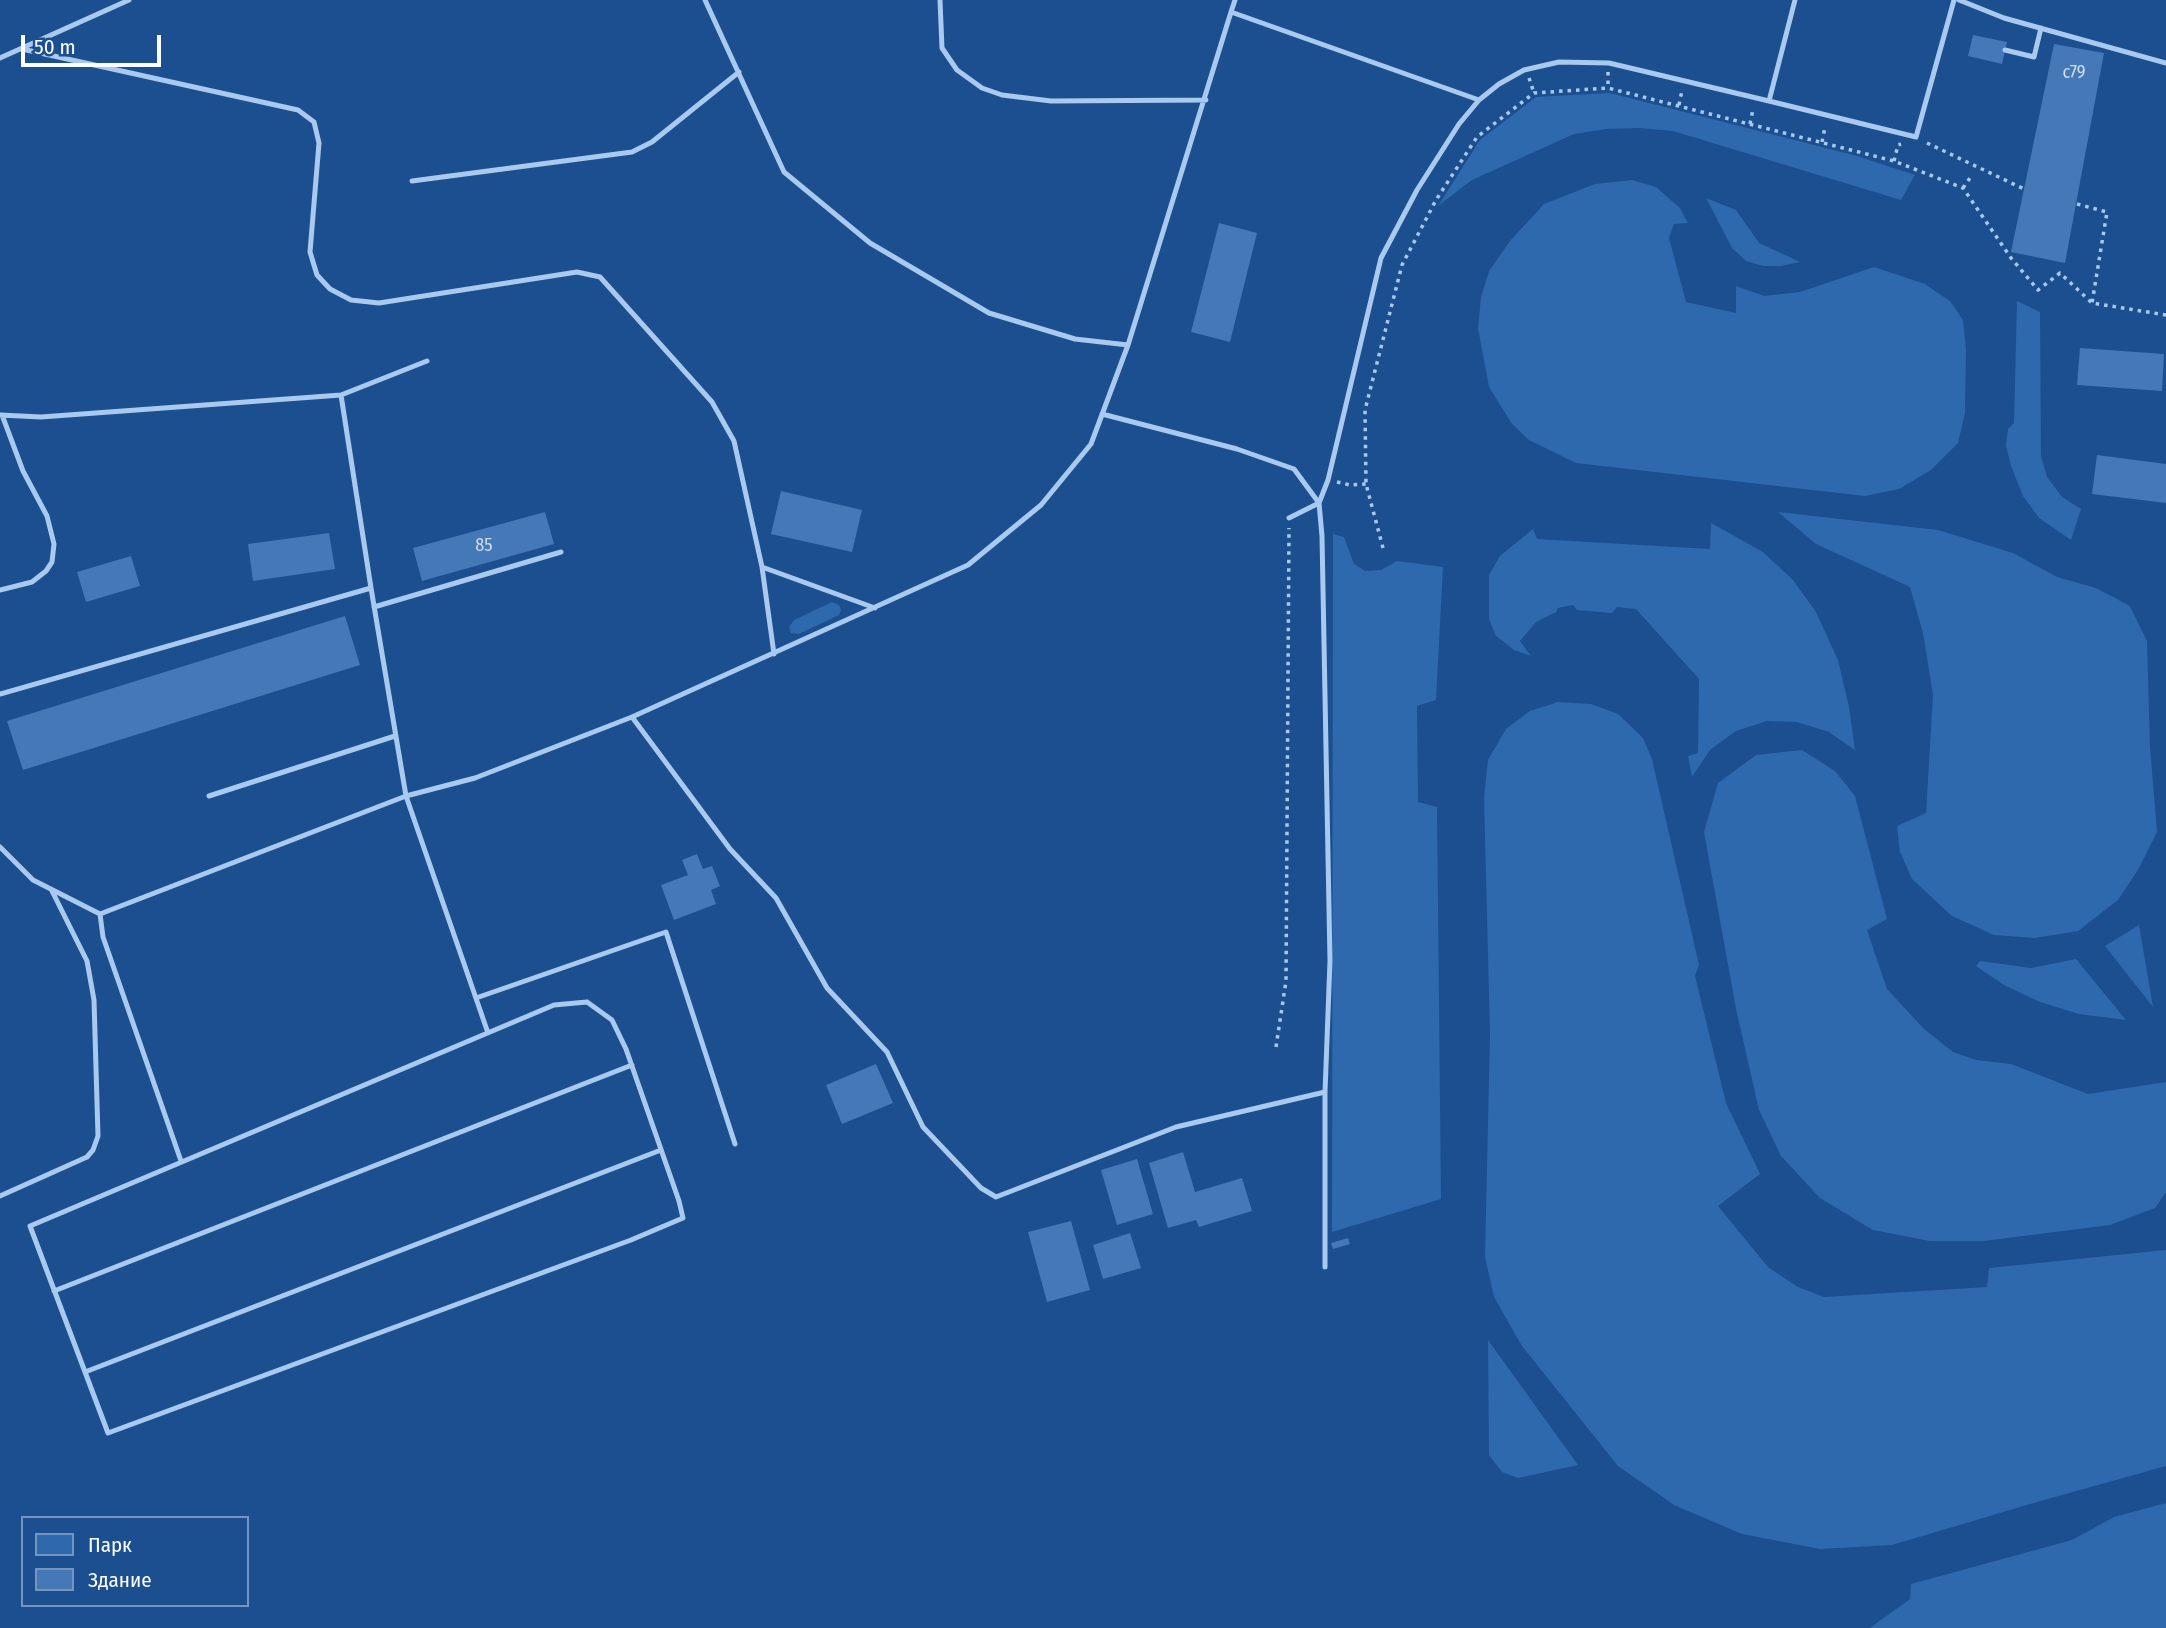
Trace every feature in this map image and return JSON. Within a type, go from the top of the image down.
[{"type":"lane","points":[[0,58],[129,0]]},
{"type":"lane","points":[[705,0],[784,172],[870,243],[989,313],[1075,339],[1128,345]]},
{"type":"lane","points":[[940,0],[943,48],[957,70],[982,88],[1013,97],[1051,101],[1206,100]]},
{"type":"lane","points":[[0,846],[33,880],[100,914],[406,796],[475,778],[632,717],[968,565],[1041,505],[1091,444],[1128,345],[1235,0]]},
{"type":"lane","points":[[1769,101],[1795,0]]},
{"type":"lane","points":[[1325,1267],[1325,1092],[1330,961],[1322,536],[1319,503],[1328,480],[1381,258],[1459,124],[1479,100],[1499,84],[1524,70],[1559,62],[1609,63],[1916,137],[1956,0],[2004,18],[2166,63]]},
{"type":"lane","points":[[1231,12],[1479,100]]},
{"type":"lane","points":[[2005,50],[2034,57],[2041,28]]},
{"type":"lane","points":[[22,49],[298,110],[314,122],[318,142],[310,252],[317,275],[330,289],[351,300],[379,303],[577,272],[600,277],[712,401],[734,441],[762,568],[774,654]]},
{"type":"lane","points":[[412,181],[632,152],[652,142],[738,72]]},
{"type":"lane","points":[[0,590],[32,582],[46,571],[52,562],[54,544],[47,516],[23,471],[1,415],[41,417],[341,395],[427,361]]},
{"type":"lane","points":[[341,395],[370,588],[406,796],[488,1032]]},
{"type":"lane","points":[[1102,414],[1237,449],[1294,469],[1319,503]]},
{"type":"lane","points":[[1289,518],[1319,503]]},
{"type":"lane","points":[[374,607],[561,552]]},
{"type":"lane","points":[[762,568],[875,608]]},
{"type":"lane","points":[[0,694],[370,588]]},
{"type":"lane","points":[[632,717],[730,849],[776,898],[827,988],[887,1052],[923,1126],[981,1188],[996,1197],[1176,1127],[1325,1092]]},
{"type":"lane","points":[[209,796],[396,736]]},
{"type":"lane","points":[[0,1196],[87,1157],[98,1136],[94,1000],[86,961],[52,891]]},
{"type":"lane","points":[[100,914],[103,937],[181,1161]]},
{"type":"lane","points":[[476,998],[666,932],[735,1144]]},
{"type":"lane","points":[[587,1002],[612,1020],[632,1065],[683,1218],[631,1240],[108,1433],[30,1226],[181,1161],[554,1005],[587,1002]]},
{"type":"lane","points":[[54,1291],[632,1065]]},
{"type":"lane","points":[[85,1371],[661,1150]]},
{"type":"path","points":[[1608,70],[1608,88]]},
{"type":"path","points":[[1528,77],[1534,93]]},
{"type":"path","points":[[1383,548],[1366,484],[1365,410],[1402,265],[1436,200],[1477,137],[1534,93],[1608,88],[1894,161],[1963,188],[2011,258],[2038,290],[2060,273],[2092,303],[2166,315]]},
{"type":"path","points":[[1679,106],[1683,89]]},
{"type":"path","points":[[1750,124],[1753,110]]},
{"type":"path","points":[[1822,142],[1825,128]]},
{"type":"path","points":[[1471,132],[1477,137]]},
{"type":"path","points":[[1916,137],[2024,189]]},
{"type":"path","points":[[1894,161],[1898,145]]},
{"type":"path","points":[[1963,188],[1972,175]]},
{"type":"path","points":[[2077,204],[2107,212],[2092,303]]},
{"type":"path","points":[[1350,485],[1366,484]]},
{"type":"path","points":[[1276,1047],[1286,981],[1289,518]]},
{"type":"green space","points":[[1610,93],[1857,156],[1915,175],[1901,200],[1673,131],[1606,129],[1574,134],[1472,180],[1438,206],[1480,140],[1536,97]]},
{"type":"green space","points":[[1632,180],[1656,187],[1680,208],[1688,223],[1674,224],[1669,238],[1686,302],[1736,313],[1736,286],[1764,296],[1800,292],[1874,267],[1925,284],[1950,301],[1963,320],[1966,350],[1965,413],[1958,443],[1931,470],[1899,489],[1865,496],[1576,463],[1529,440],[1512,424],[1489,387],[1478,328],[1481,297],[1489,271],[1510,241],[1544,204],[1595,184]]},
{"type":"green space","points":[[1706,198],[1736,210],[1759,243],[1800,262],[1763,266],[1746,261],[1732,248]]},
{"type":"green space","points":[[2017,301],[2040,312],[2041,456],[2047,477],[2062,497],[2081,509],[2071,540],[2039,518],[2023,496],[2006,446],[2008,429],[2014,423]]},
{"type":"green space","points":[[1778,512],[1938,530],[2013,553],[2057,577],[2096,588],[2130,606],[2147,641],[2150,747],[2157,832],[2139,868],[2118,900],[2078,931],[2035,938],[1994,935],[1952,916],[1912,879],[1900,852],[1897,826],[1926,813],[1933,695],[1923,633],[1910,587],[1816,544]]},
{"type":"green space","points":[[1711,523],[1763,552],[1793,580],[1816,612],[1838,660],[1855,750],[1829,732],[1797,722],[1767,721],[1736,731],[1710,750],[1692,777],[1688,756],[1698,753],[1699,679],[1636,609],[1617,607],[1612,613],[1577,610],[1573,605],[1558,608],[1556,612],[1536,622],[1520,641],[1531,656],[1514,650],[1496,636],[1489,619],[1489,575],[1500,556],[1533,529],[1537,539],[1710,549]]},
{"type":"green space","points":[[1333,534],[1344,537],[1354,564],[1365,571],[1381,570],[1397,561],[1443,567],[1436,700],[1417,706],[1418,802],[1437,807],[1441,1199],[1332,1232]]},
{"type":"green space","points":[[832,602],[839,605],[839,615],[799,634],[791,633],[789,627],[794,620]]},
{"type":"green space","points":[[1558,702],[1591,704],[1618,714],[1643,738],[1652,759],[1699,965],[1695,976],[1726,1103],[1760,1174],[1718,1206],[1768,1267],[1798,1287],[1824,1297],[1987,1287],[1989,1268],[2166,1250],[2166,1466],[1892,1545],[1820,1549],[1742,1534],[1674,1505],[1618,1466],[1522,1346],[1494,1297],[1485,1257],[1490,1033],[1484,797],[1488,760],[1506,729],[1530,711]]},
{"type":"green space","points":[[1802,750],[1835,771],[1855,796],[1887,919],[1867,930],[1887,989],[1924,1029],[1953,1052],[1976,1060],[2011,1064],[2088,1094],[2166,1082],[2166,1192],[2155,1208],[2110,1225],[1984,1241],[1930,1241],[1873,1230],[1820,1198],[1781,1156],[1759,1110],[1736,1009],[1704,832],[1718,783],[1756,755]]},
{"type":"green space","points":[[2139,925],[2153,1007],[2105,946]]},
{"type":"green space","points":[[2076,959],[2126,1020],[2079,1014],[2040,1002],[2004,985],[1976,966],[1980,961],[2031,968]]},
{"type":"green space","points":[[1488,1340],[1578,1465],[1518,1478],[1502,1472],[1489,1455]]},
{"type":"green space","points":[[2166,1503],[2166,1628],[1870,1628],[1910,1599],[1911,1584],[2072,1540],[2114,1517]]},
{"type":"building","points":[[1973,35],[2007,42],[2002,64],[1968,56]]},
{"type":"building","points":[[2054,44],[2104,53],[2065,263],[2011,252]]},
{"type":"building","points":[[1219,223],[1257,233],[1230,342],[1191,332]]},
{"type":"building","points":[[2080,348],[2164,354],[2162,391],[2077,385]]},
{"type":"building","points":[[2097,455],[2166,464],[2166,503],[2092,494]]},
{"type":"building","points":[[781,491],[862,510],[852,552],[771,534]]},
{"type":"building","points":[[545,512],[554,544],[422,581],[413,548]]},
{"type":"building","points":[[329,533],[335,569],[253,581],[248,544]]},
{"type":"building","points":[[131,556],[140,586],[86,602],[77,572]]},
{"type":"building","points":[[345,616],[360,665],[23,770],[7,721]]},
{"type":"building","points":[[697,854],[703,869],[712,866],[720,886],[711,890],[716,904],[674,920],[661,885],[688,875],[682,860]]},
{"type":"building","points":[[876,1064],[893,1103],[842,1124],[826,1085]]},
{"type":"building","points":[[1183,1152],[1195,1192],[1242,1178],[1252,1211],[1199,1227],[1196,1220],[1168,1228],[1149,1163]]},
{"type":"building","points":[[1137,1159],[1153,1214],[1117,1225],[1101,1170]]},
{"type":"building","points":[[1071,1221],[1090,1290],[1047,1302],[1028,1232]]},
{"type":"building","points":[[1130,1233],[1141,1268],[1103,1279],[1093,1245]]},
{"type":"building","points":[[1348,1238],[1350,1244],[1333,1249],[1331,1243]]}]
